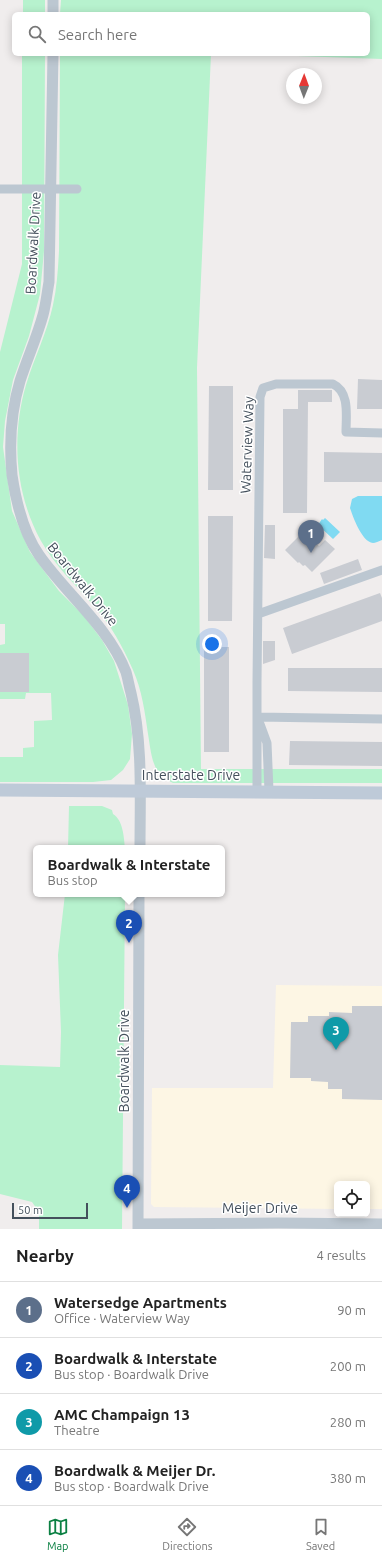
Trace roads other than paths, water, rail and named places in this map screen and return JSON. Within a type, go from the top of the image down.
[{"type":"main road","name":"Interstate Drive","points":[[0,790],[382,793]]},
{"type":"street","points":[[53,0],[53,12]]},
{"type":"street","name":"Boardwalk Drive","points":[[53,56],[49,282],[43,316],[20,380],[15,401],[12,426],[12,475],[18,507],[28,534],[38,554],[58,581],[100,628],[111,644],[126,672],[137,716],[140,771],[140,845]]},
{"type":"street","points":[[0,189],[77,190]]},
{"type":"street","name":"Waterview Way","points":[[263,791],[258,717],[258,614],[260,397],[263,388],[276,384],[333,384],[340,387],[344,394],[346,432],[382,433]]},
{"type":"street","points":[[258,614],[382,570]]},
{"type":"street","points":[[258,717],[382,719]]},
{"type":"street","name":"Boardwalk Drive","points":[[138,1226],[140,897]]},
{"type":"street","name":"Meijer Drive","points":[[138,1226],[278,1223],[382,1224]]},
{"type":"water","points":[[358,496],[382,496],[382,540],[374,543],[369,542],[358,528],[350,508],[352,499]]},
{"type":"water","points":[[325,518],[340,532],[333,539],[318,525],[322,519],[323,520]]},
{"type":"place","name":"Watersedge Apartments","points":[[311,553]]},
{"type":"place","name":"Boardwalk & Interstate","points":[[129,943]]},
{"type":"place","name":"AMC Champaign 13","points":[[336,1050]]},
{"type":"place","name":"Boardwalk & Meijer Dr.","points":[[127,1208]]}]
